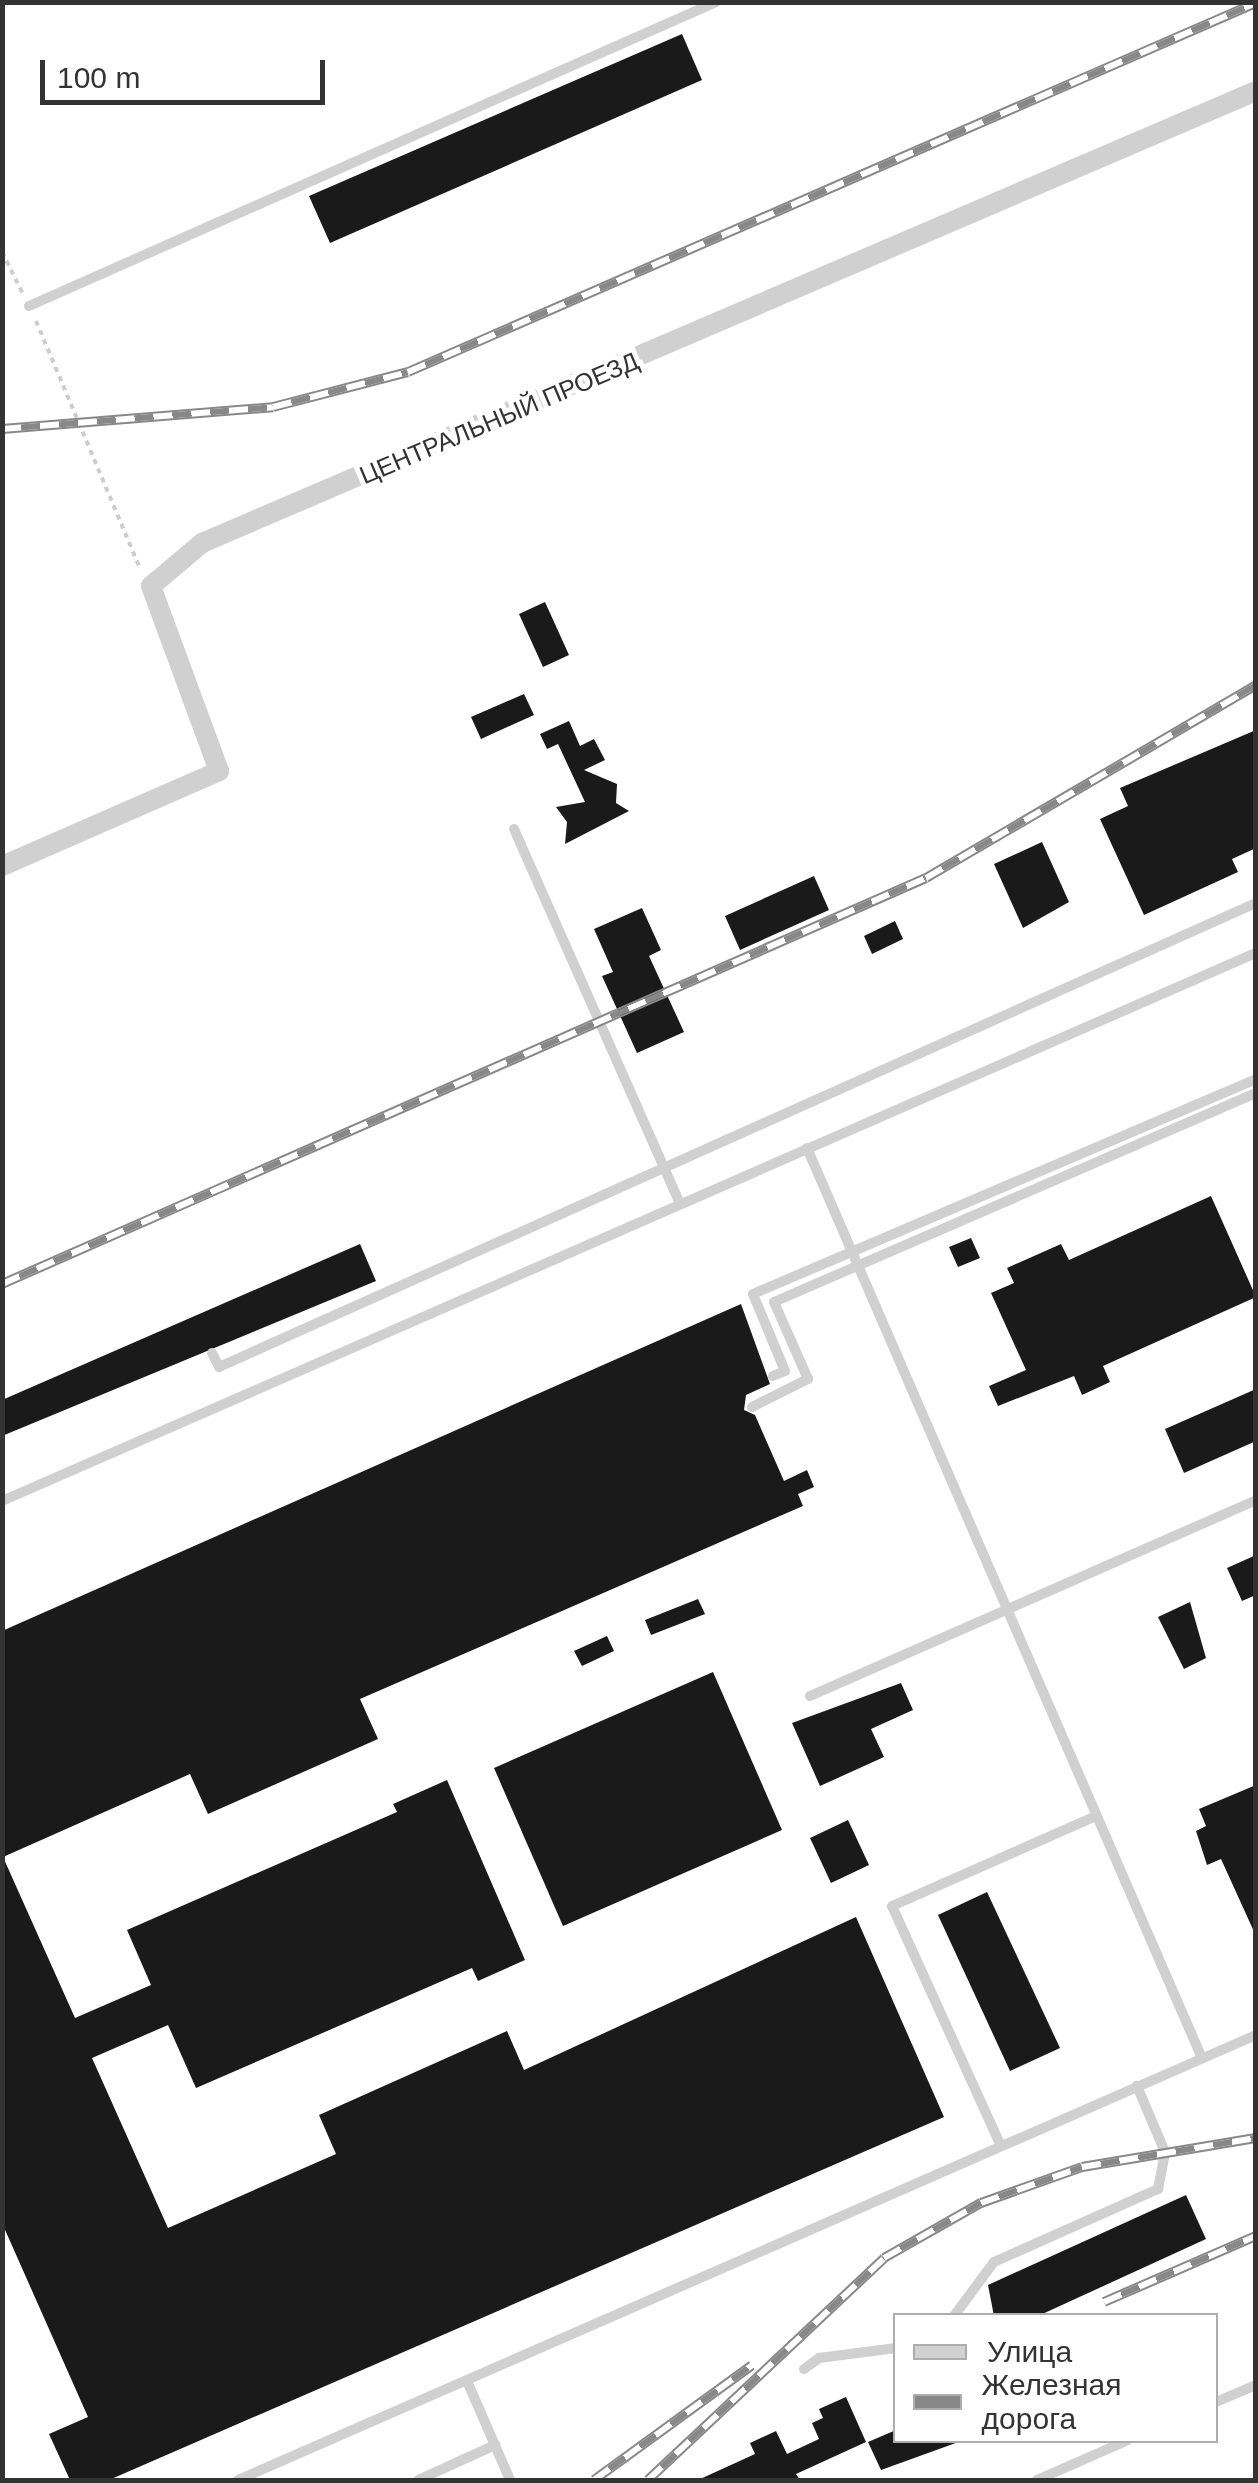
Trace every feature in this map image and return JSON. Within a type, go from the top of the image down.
[{"type":"street","name":"ЦЕНТРАЛЬНЫЙ ПРОЕЗД","points":[[151,586],[202,542],[280,504],[390,467],[1256,91]]},
{"type":"street","points":[[2,866],[219,771],[151,586]]},
{"type":"lane","points":[[29,306],[716,2]]},
{"type":"lane","points":[[514,829],[680,1204]]},
{"type":"lane","points":[[212,1353],[219,1367],[1256,903]]},
{"type":"lane","points":[[2,1501],[1256,953]]},
{"type":"lane","points":[[773,1376],[785,1371],[753,1294],[1256,1079]]},
{"type":"lane","points":[[752,1407],[808,1379],[774,1302],[1256,1094]]},
{"type":"lane","points":[[807,1148],[1202,2058]]},
{"type":"lane","points":[[320,1305],[327,1319]]},
{"type":"lane","points":[[810,1696],[1004,1606],[1256,1500]]},
{"type":"lane","points":[[1000,2144],[892,1906],[1096,1816]]},
{"type":"lane","points":[[238,2480],[1256,2035]]},
{"type":"lane","points":[[956,2313],[994,2262],[1158,2189],[1165,2152],[1137,2086]]},
{"type":"lane","points":[[804,2370],[819,2358],[893,2348]]},
{"type":"lane","points":[[467,2382],[510,2480]]},
{"type":"lane","points":[[1218,2401],[1256,2384]]},
{"type":"lane","points":[[1037,2480],[1121,2443]]},
{"type":"lane","points":[[418,2480],[495,2444]]},
{"type":"path","points":[[2,252],[151,586]]},
{"type":"building","points":[[682,34],[702,80],[330,243],[309,196]]},
{"type":"building","points":[[545,602],[569,655],[543,667],[519,614]]},
{"type":"building","points":[[524,694],[534,715],[481,739],[471,717]]},
{"type":"building","points":[[569,721],[580,746],[594,739],[605,760],[584,770],[617,784],[616,803],[629,811],[565,844],[567,822],[556,807],[585,802],[558,744],[547,749],[540,734]]},
{"type":"building","points":[[1256,730],[1256,848],[1232,859],[1238,872],[1144,915],[1100,819],[1128,806],[1120,788]]},
{"type":"building","points":[[1042,842],[1069,902],[1023,928],[994,864]]},
{"type":"building","points":[[814,876],[829,910],[740,950],[725,916]]},
{"type":"building","points":[[642,908],[661,950],[649,956],[684,1032],[637,1053],[602,976],[613,972],[594,929]]},
{"type":"building","points":[[895,921],[903,939],[872,954],[864,936]]},
{"type":"building","points":[[1211,1196],[1256,1297],[1103,1366],[1110,1382],[1082,1395],[1074,1376],[998,1406],[989,1386],[1026,1370],[991,1293],[1014,1283],[1007,1268],[1061,1244],[1069,1260]]},
{"type":"building","points":[[971,1238],[980,1258],[958,1267],[949,1247]]},
{"type":"building","points":[[360,1244],[376,1281],[2,1436],[2,1400]]},
{"type":"building","points":[[741,1304],[770,1384],[746,1395],[744,1410],[755,1415],[784,1481],[807,1470],[814,1487],[798,1494],[803,1506],[360,1699],[378,1739],[208,1814],[190,1774],[3,1857],[75,2018],[151,1985],[127,1930],[397,1812],[393,1804],[447,1780],[525,1960],[478,1981],[472,1968],[196,2088],[168,2025],[92,2058],[168,2228],[336,2154],[319,2115],[507,2031],[524,2070],[856,1917],[944,2117],[109,2480],[70,2480],[49,2434],[88,2417],[2,2223],[2,1631]]},
{"type":"building","points":[[1256,1389],[1256,1441],[1184,1473],[1165,1429]]},
{"type":"building","points":[[1256,1555],[1256,1595],[1242,1601],[1227,1568]]},
{"type":"building","points":[[698,1599],[705,1614],[651,1635],[645,1620]]},
{"type":"building","points":[[1190,1602],[1206,1658],[1184,1669],[1158,1617]]},
{"type":"building","points":[[607,1636],[614,1651],[582,1666],[574,1651]]},
{"type":"building","points":[[713,1672],[782,1830],[563,1926],[494,1768]]},
{"type":"building","points":[[901,1683],[913,1710],[871,1729],[884,1757],[820,1786],[792,1723]]},
{"type":"building","points":[[1256,1785],[1256,1936],[1221,1859],[1207,1865],[1196,1831],[1206,1826],[1199,1809]]},
{"type":"building","points":[[848,1820],[869,1865],[831,1883],[810,1838]]},
{"type":"building","points":[[987,1892],[1060,2048],[1010,2071],[938,1915]]},
{"type":"building","points":[[1186,2195],[1206,2239],[1045,2313],[993,2313],[988,2285]]},
{"type":"building","points":[[846,2397],[866,2442],[796,2474],[800,2480],[698,2480],[755,2454],[750,2443],[776,2431],[787,2454],[819,2439],[812,2423],[823,2418],[819,2409]]},
{"type":"building","points":[[893,2431],[893,2443],[956,2443],[881,2470],[868,2442]]},
{"type":"railway","points":[[2,429],[273,407],[408,372],[1256,3]]},
{"type":"railway","points":[[2,1284],[926,878],[1256,685]]},
{"type":"railway","points":[[648,2480],[884,2258],[981,2203],[1082,2167],[1256,2138]]},
{"type":"railway","points":[[1104,2302],[1256,2236]]},
{"type":"railway","points":[[594,2480],[752,2365]]}]
